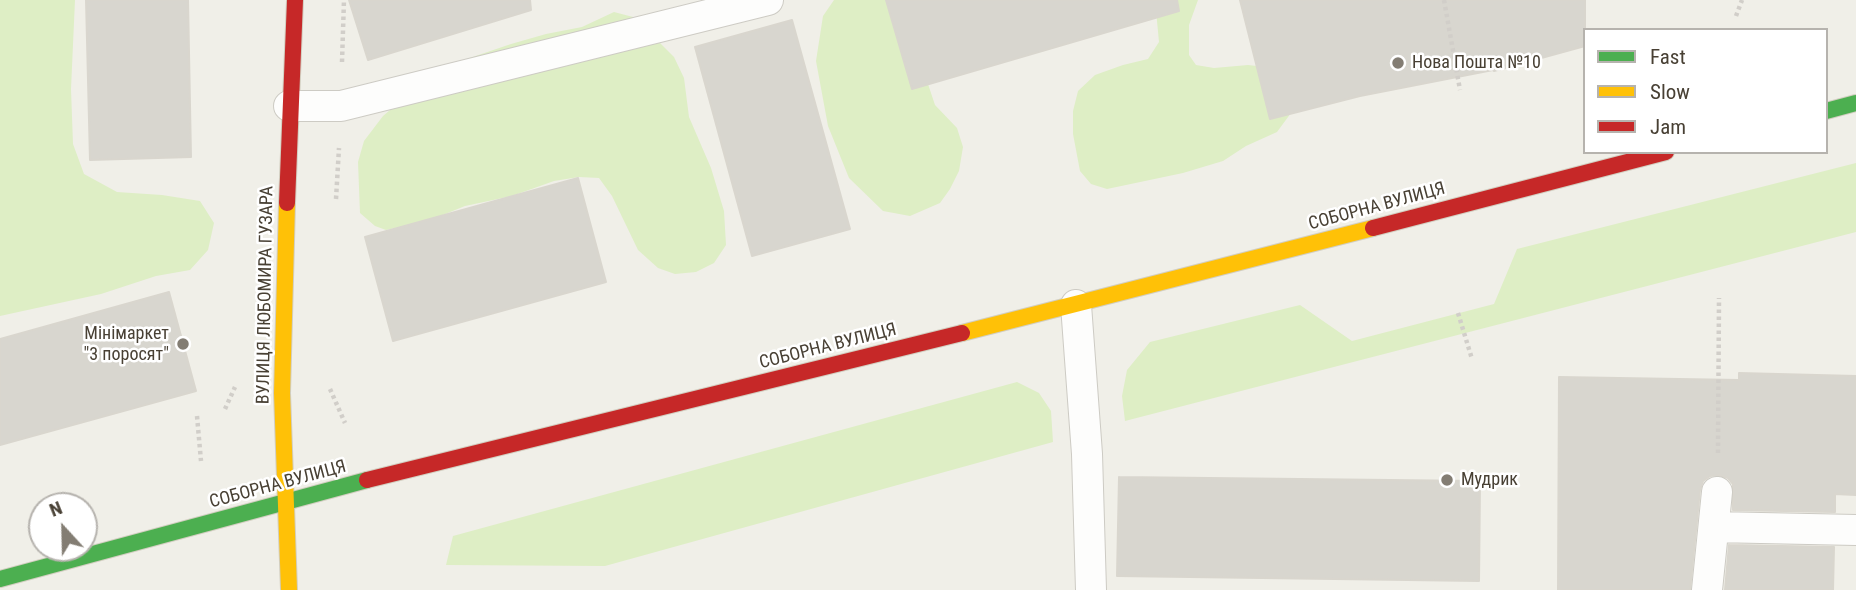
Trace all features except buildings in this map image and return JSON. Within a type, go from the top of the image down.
[{"type":"main road","name":"ВУЛИЦЯ ЛЮБОМИРА ГУЗАРА","points":[[289,590],[282,393],[289,106],[295,0]]},
{"type":"main road","points":[[1828,110],[1856,103]]},
{"type":"main road","name":"СОБОРНА ВУЛИЦЯ","points":[[0,579],[287,500],[1076,305],[1658,154]]},
{"type":"lane","points":[[289,106],[341,106],[695,9],[768,0]]},
{"type":"lane","points":[[1076,305],[1087,454],[1091,590]]},
{"type":"lane","points":[[1707,590],[1717,492]]},
{"type":"lane","points":[[1714,527],[1856,530]]},
{"type":"path","points":[[336,202],[344,0]]},
{"type":"path","points":[[1444,0],[1460,90]]},
{"type":"path","points":[[1736,16],[1742,0]]},
{"type":"path","points":[[1717,492],[1719,298]]},
{"type":"path","points":[[1458,313],[1472,359]]},
{"type":"path","points":[[326,379],[345,423]]},
{"type":"path","points":[[197,416],[201,461]]},
{"type":"green space","points":[[0,0],[75,0],[71,89],[73,144],[84,174],[117,192],[200,201],[214,223],[208,250],[190,270],[156,276],[101,294],[0,316]]},
{"type":"green space","points":[[834,0],[910,0],[927,81],[935,105],[957,128],[963,147],[959,171],[940,203],[910,216],[883,211],[849,178],[828,126],[816,61],[823,16]]},
{"type":"green space","points":[[1155,0],[1198,0],[1189,25],[1189,55],[1196,65],[1214,68],[1248,65],[1265,67],[1291,113],[1277,132],[1246,146],[1223,161],[1183,173],[1107,189],[1091,184],[1080,171],[1073,134],[1073,111],[1078,91],[1095,75],[1148,59],[1159,42]]},
{"type":"green space","points":[[614,12],[633,17],[674,57],[684,78],[689,117],[711,168],[724,211],[726,245],[714,263],[696,272],[675,274],[658,268],[638,250],[612,196],[599,178],[579,177],[554,181],[512,196],[465,206],[428,221],[386,230],[375,226],[360,213],[358,162],[364,141],[383,116],[429,77],[455,63],[546,34],[582,27]]},
{"type":"green space","points":[[1856,163],[1856,232],[1125,421],[1122,396],[1127,370],[1150,342],[1300,305],[1352,341],[1494,304],[1517,249]]},
{"type":"green space","points":[[1017,382],[1039,393],[1051,411],[1053,442],[605,566],[446,565],[453,536]]},
{"type":"traffic: fast","points":[[1828,110],[1856,103]]},
{"type":"traffic: fast","points":[[0,579],[367,480]]},
{"type":"traffic: slow","points":[[287,203],[282,393],[289,590]]},
{"type":"traffic: slow","points":[[962,333],[1373,228]]},
{"type":"traffic: jam","points":[[287,203],[295,0]]},
{"type":"traffic: jam","points":[[1373,228],[1658,154]]},
{"type":"traffic: jam","points":[[367,480],[962,333]]},
{"type":"place","name":"Нова Пошта №10","points":[[1398,63]]},
{"type":"place","name":"Мінімаркет \"3 поросят\"","points":[[183,344]]},
{"type":"place","name":"Мудрик","points":[[1447,480]]}]
